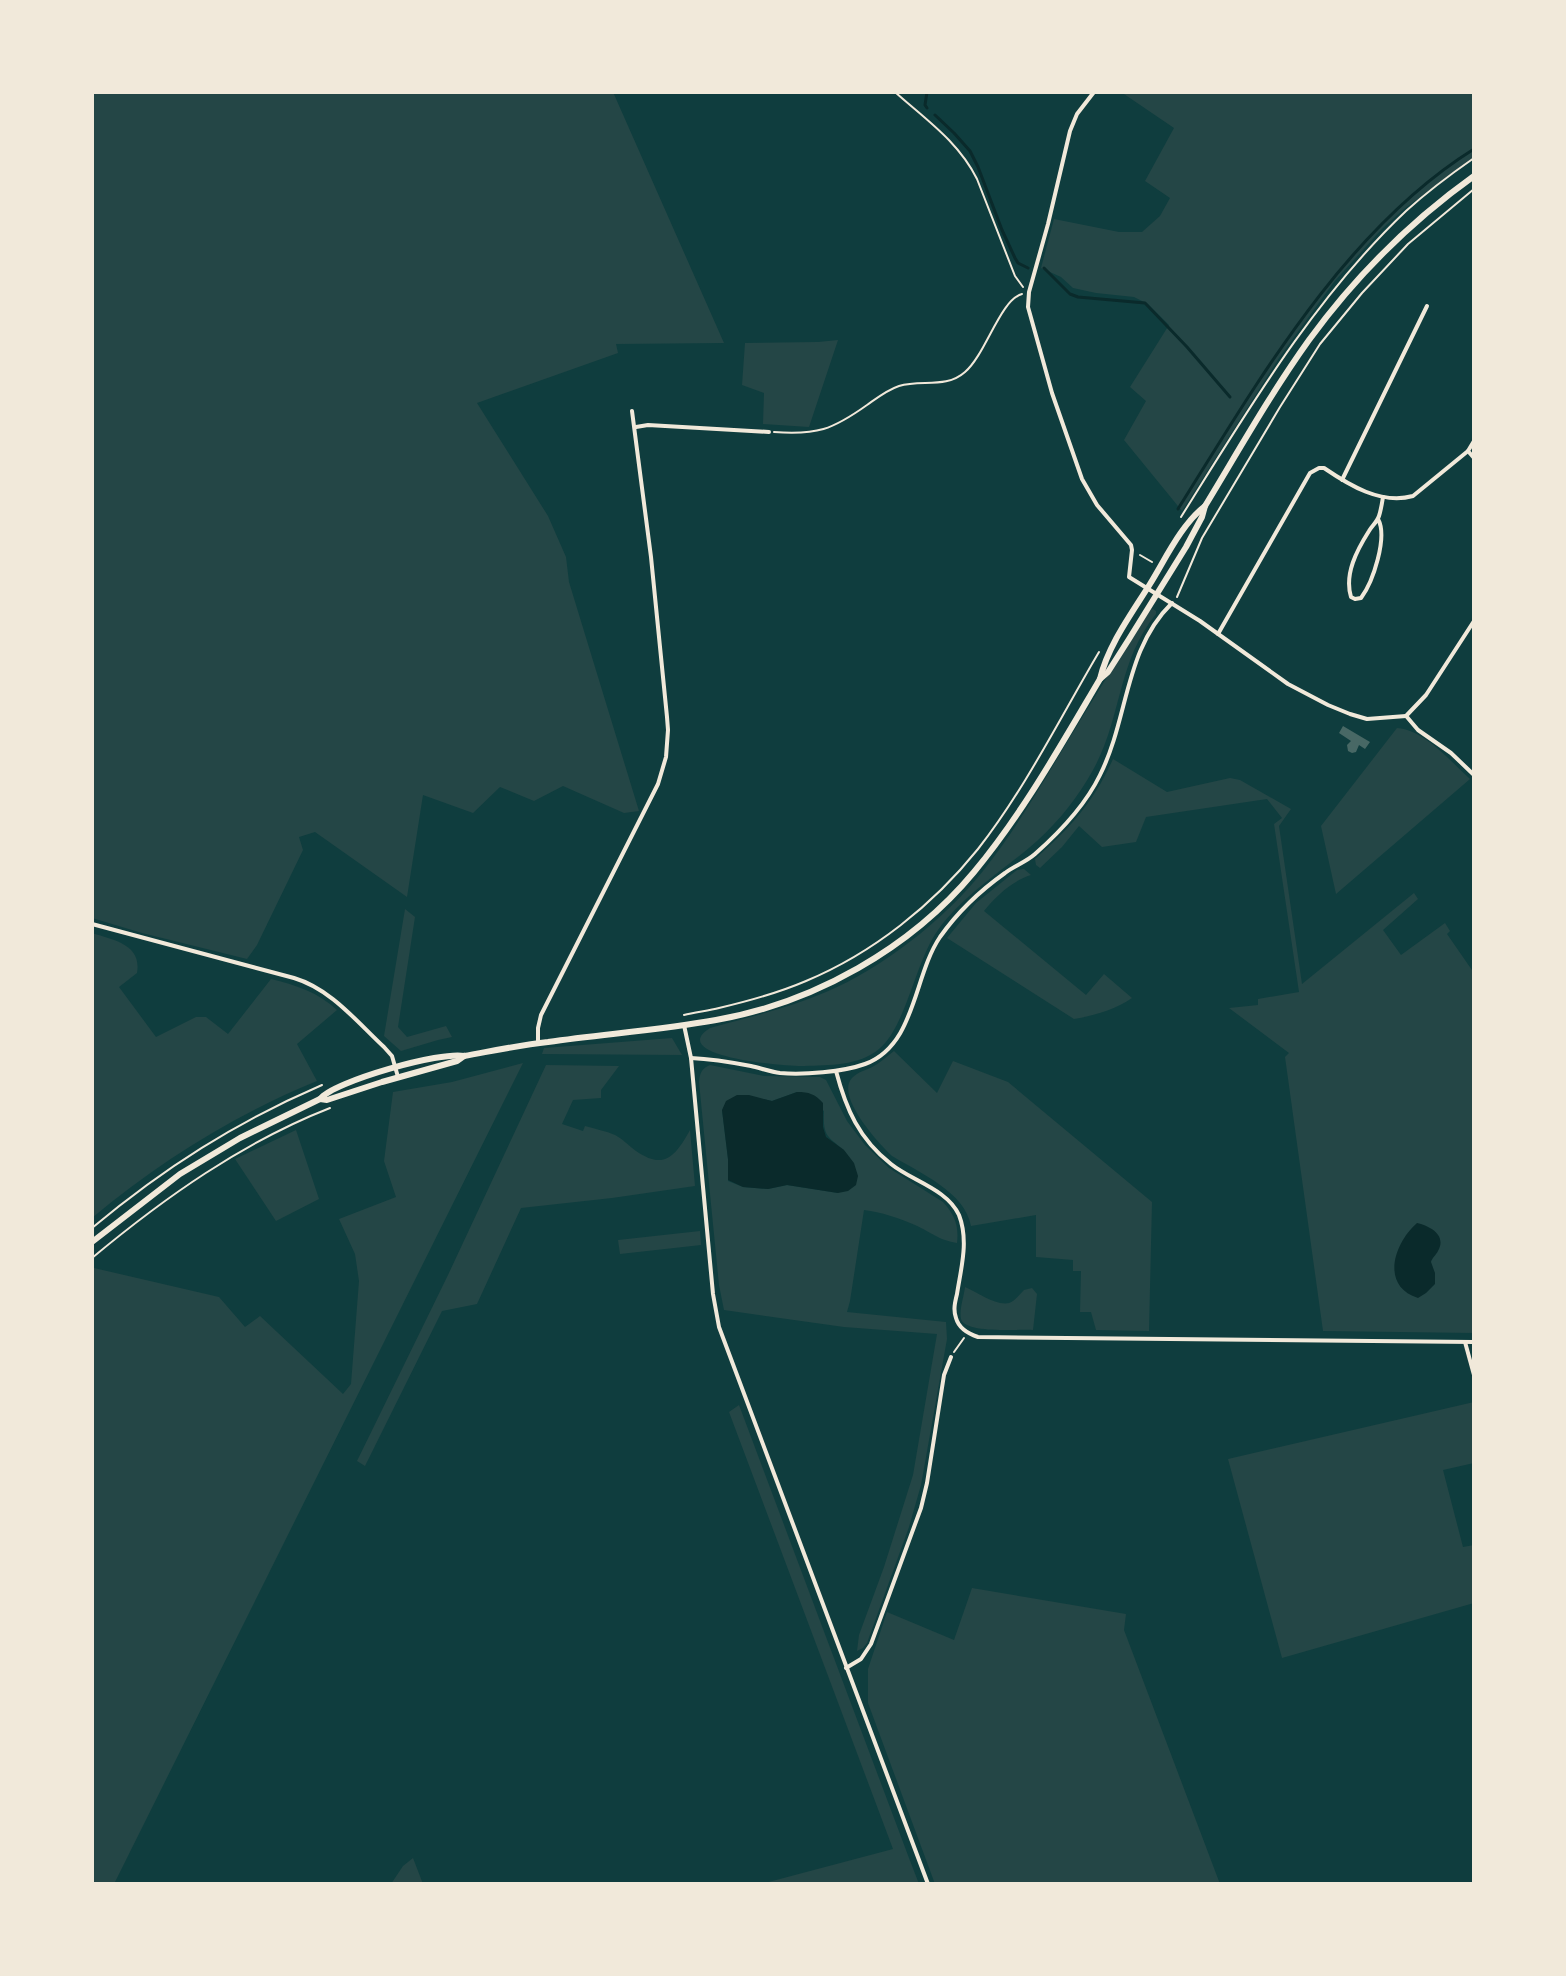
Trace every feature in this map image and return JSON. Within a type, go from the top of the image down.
[{"type":"main road","points":[[92,1242],[180,1174],[240,1138],[346,1083],[443,1056],[464,1056],[538,1043],[684,1025],[764,1009],[808,994],[853,970],[921,924],[972,874],[1002,837],[1157,593],[1197,527],[1205,506],[1312,336],[1358,279],[1410,227],[1474,176]]},
{"type":"main road","points":[[1100,679],[1102,669],[1148,588],[1196,513],[1205,506]]},
{"type":"main road","points":[[320,1099],[327,1100],[457,1061],[464,1056]]},
{"type":"street","points":[[1094,92],[1077,114],[1070,131],[1029,292],[1028,307],[1052,393],[1082,479],[1097,505],[1131,545],[1129,577],[1174,601],[1288,684],[1339,710],[1367,719],[1406,716],[1414,710],[1474,621]]},
{"type":"street","points":[[1342,480],[1427,306]]},
{"type":"street","points":[[538,1043],[541,1015],[658,784],[666,757],[668,730],[665,694],[632,411]]},
{"type":"street","points":[[636,427],[656,425],[769,432]]},
{"type":"street","points":[[1218,634],[1310,473],[1324,468],[1360,490],[1383,497],[1407,498],[1468,451],[1474,441]]},
{"type":"street","points":[[1468,451],[1474,458]]},
{"type":"street","points":[[1378,519],[1382,533],[1374,573],[1367,590],[1361,598],[1355,599],[1349,590],[1351,570],[1356,555],[1378,519],[1383,497]]},
{"type":"street","points":[[691,1058],[714,1059],[780,1073],[836,1071],[864,1064],[888,1049],[902,1031],[929,958],[948,927],[983,889],[1033,856],[1076,814],[1091,792],[1109,756],[1140,649],[1149,632],[1174,601]]},
{"type":"street","points":[[1406,716],[1418,730],[1474,775]]},
{"type":"street","points":[[92,924],[312,984],[332,997],[384,1047],[392,1056],[398,1077]]},
{"type":"street","points":[[684,1025],[691,1058],[713,1294],[719,1327],[928,1884]]},
{"type":"street","points":[[836,1071],[848,1110],[875,1150],[899,1170],[944,1197],[956,1210],[964,1238],[955,1312],[959,1325],[968,1333],[978,1337],[1474,1342]]},
{"type":"street","points":[[1465,1342],[1474,1375]]},
{"type":"street","points":[[846,1668],[861,1659],[871,1644],[914,1532],[927,1483],[944,1375],[951,1357]]},
{"type":"path","points":[[896,94],[946,135],[970,166],[1019,284]]},
{"type":"path","points":[[1176,526],[1283,359],[1339,284],[1406,211],[1474,158]]},
{"type":"path","points":[[1174,601],[1202,538],[1320,344],[1408,244],[1474,189]]},
{"type":"path","points":[[769,432],[804,434],[822,430],[844,420],[894,388],[947,382],[959,377],[981,353],[1008,303],[1016,295]]},
{"type":"path","points":[[1136,552],[1152,562]]},
{"type":"path","points":[[684,1014],[764,997],[807,981],[847,961],[914,914],[963,866],[991,831],[1103,646]]},
{"type":"path","points":[[92,1258],[167,1199],[210,1171],[263,1140],[332,1107]]},
{"type":"path","points":[[951,1357],[968,1333]]},
{"type":"shaded area","points":[[92,92],[613,92],[724,343],[616,344],[618,353],[477,403],[548,516],[566,557],[569,582],[639,811],[624,813],[563,786],[534,801],[500,787],[473,813],[423,795],[407,897],[315,832],[299,837],[303,850],[257,945],[247,959],[92,918]]},
{"type":"shaded area","points":[[1121,92],[1474,92],[1474,157],[1404,209],[1334,282],[1279,358],[1182,511],[1124,440],[1146,401],[1130,387],[1169,325],[1148,304],[1134,297],[1073,288],[1061,277],[1041,268],[1054,219],[1119,232],[1142,232],[1160,216],[1170,198],[1145,181],[1174,128]]},
{"type":"shaded area","points":[[838,340],[809,427],[763,424],[764,393],[742,385],[745,343]]},
{"type":"shaded area","points":[[1153,609],[1156,614],[1134,651],[1110,730],[1087,780],[1068,808],[1045,833],[972,893],[938,930],[896,1026],[879,1049],[853,1062],[804,1066],[735,1058],[703,1046],[700,1038],[710,1028],[812,998],[848,982],[891,956],[950,907],[1006,840]]},
{"type":"shaded area","points":[[1397,728],[1427,740],[1470,779],[1336,894],[1321,826]]},
{"type":"shaded area","points":[[1113,759],[1167,792],[1230,778],[1240,780],[1291,809],[1279,826],[1302,984],[1414,893],[1418,899],[1383,930],[1401,955],[1445,923],[1450,931],[1447,934],[1474,973],[1474,1333],[1323,1331],[1285,1057],[1289,1053],[1229,1008],[1258,1005],[1258,999],[1299,992],[1274,824],[1282,818],[1267,799],[1146,817],[1136,842],[1102,847],[1079,826],[1040,868],[1035,859],[1080,814]]},
{"type":"shaded area","points":[[1024,869],[1031,875],[1005,890],[984,911],[1086,995],[1104,974],[1132,998],[1104,1012],[1074,1019],[947,938],[976,903],[1017,870]]},
{"type":"shaded area","points":[[405,909],[415,917],[398,1027],[407,1037],[446,1026],[452,1037],[401,1051],[384,1036]]},
{"type":"shaded area","points":[[92,933],[117,941],[135,956],[137,973],[119,987],[156,1037],[196,1017],[206,1017],[228,1034],[271,979],[306,990],[337,1010],[297,1044],[317,1081],[256,1109],[199,1141],[144,1177],[92,1218],[94,1112]]},
{"type":"shaded area","points":[[672,1038],[682,1055],[542,1054],[544,1048]]},
{"type":"shaded area","points":[[894,1051],[937,1093],[953,1061],[1008,1082],[1152,1202],[1149,1331],[1096,1330],[1091,1312],[1080,1312],[1081,1271],[1073,1271],[1073,1260],[1036,1257],[1036,1215],[971,1226],[967,1214],[951,1193],[892,1156],[878,1141],[854,1107],[848,1086],[854,1076]]},
{"type":"shaded area","points":[[523,1063],[114,1884],[92,1884],[92,1270],[219,1297],[245,1327],[260,1316],[343,1394],[351,1384],[359,1281],[355,1254],[339,1219],[396,1197],[384,1161],[393,1092],[452,1082]]},
{"type":"shaded area","points":[[546,1065],[619,1066],[601,1090],[601,1098],[573,1100],[562,1124],[583,1131],[585,1126],[612,1134],[655,1160],[662,1160],[674,1153],[690,1130],[695,1186],[521,1208],[477,1304],[442,1311],[365,1466],[357,1461]]},
{"type":"shaded area","points":[[710,1065],[764,1076],[820,1077],[826,1080],[847,1121],[865,1145],[889,1168],[943,1202],[957,1226],[957,1243],[896,1218],[864,1210],[847,1312],[946,1322],[947,1339],[921,1485],[909,1527],[867,1643],[857,1651],[859,1635],[913,1475],[937,1334],[844,1327],[724,1310],[699,1082]],"holes":[[[797,1092],[824,1111],[827,1134],[844,1150],[838,1193],[787,1185],[768,1189],[743,1187],[728,1181],[722,1110],[763,1099],[772,1101]]]},
{"type":"shaded area","points":[[797,1092],[812,1094],[823,1103],[826,1137],[844,1150],[854,1163],[858,1176],[856,1185],[838,1193],[787,1185],[768,1189],[743,1187],[728,1180],[722,1110],[726,1101],[737,1095],[749,1095],[772,1101]]},
{"type":"shaded area","points":[[296,1130],[319,1199],[276,1221],[235,1159]]},
{"type":"shaded area","points":[[1417,1223],[1432,1229],[1440,1240],[1431,1262],[1435,1284],[1418,1298],[1406,1292],[1395,1274],[1397,1252]]},
{"type":"shaded area","points":[[700,1231],[701,1245],[620,1254],[618,1240]]},
{"type":"shaded area","points":[[965,1287],[1004,1303],[1011,1302],[1024,1290],[1032,1288],[1037,1294],[1033,1330],[982,1329],[965,1324],[961,1319],[961,1307]]},
{"type":"shaded area","points":[[1474,1402],[1474,1463],[1443,1470],[1463,1547],[1474,1545],[1474,1603],[1282,1658],[1228,1459]]},
{"type":"shaded area","points":[[739,1405],[919,1884],[761,1884],[893,1849],[729,1412]]},
{"type":"shaded area","points":[[972,1588],[1126,1614],[1124,1630],[1220,1884],[935,1884],[868,1703],[868,1669],[887,1612],[954,1640]]},
{"type":"shaded area","points":[[413,1858],[423,1884],[391,1884],[403,1866]]},
{"type":"building","points":[[1343,726],[1370,742],[1365,749],[1359,745],[1356,752],[1348,751],[1347,745],[1351,741],[1339,733]]},
{"type":"waterway","points":[[927,92],[927,108]]},
{"type":"waterway","points":[[935,115],[970,151],[1015,258],[1028,268]]},
{"type":"waterway","points":[[1178,509],[1272,361],[1344,265],[1384,222],[1427,183],[1474,149]]},
{"type":"waterway","points":[[1044,268],[1070,294],[1078,297],[1145,303],[1230,397]]}]
